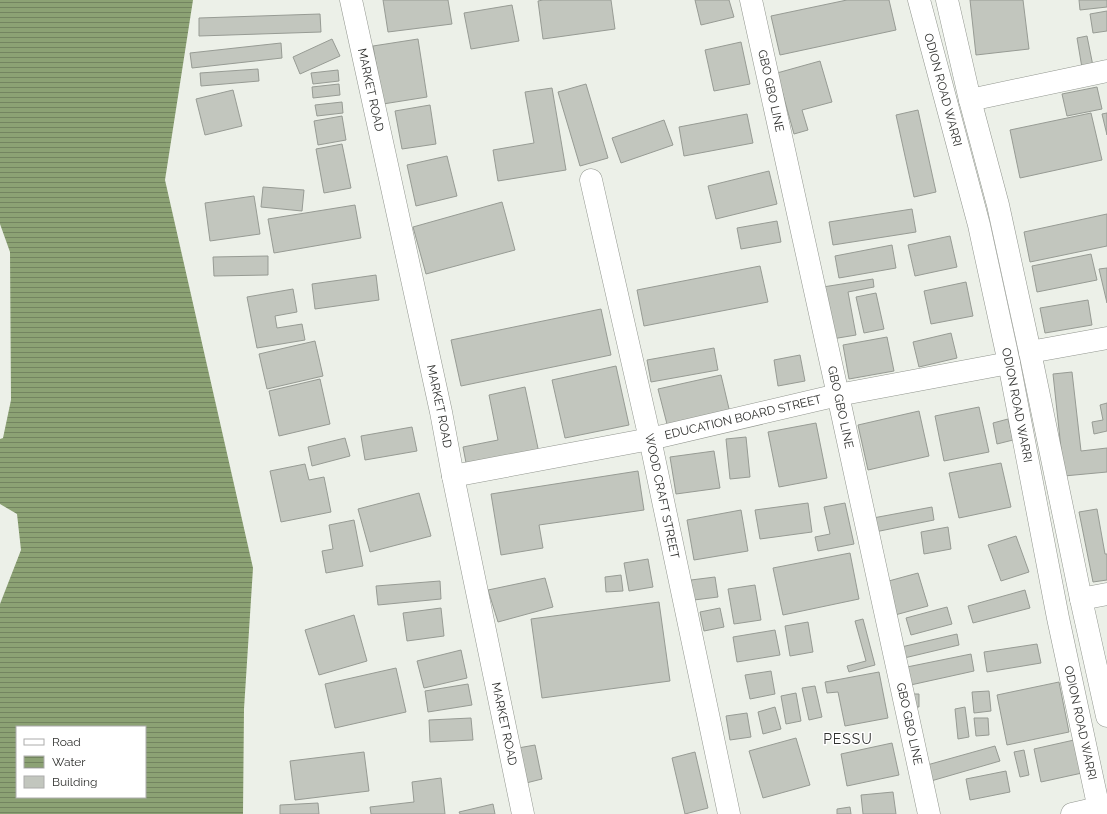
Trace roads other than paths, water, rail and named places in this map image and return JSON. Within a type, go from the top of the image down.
[{"type":"street","name":"MARKET ROAD","points":[[351,0],[441,412],[523,814]]},
{"type":"street","name":"GBO GBO LINE","points":[[751,0],[928,814]]},
{"type":"street","name":"ODION ROAD WARRI","points":[[919,0],[979,225],[1009,363],[1058,618],[1099,811]]},
{"type":"street","name":"ODION ROAD WARRI","points":[[947,0],[970,100],[998,204],[1107,716]]},
{"type":"street","points":[[970,100],[1107,71]]},
{"type":"street","name":"WOOD CRAFT STREET","points":[[591,180],[650,439],[729,814]]},
{"type":"street","points":[[1030,352],[1107,338]]},
{"type":"street","name":"EDUCATION BOARD STREET","points":[[453,476],[650,439],[838,395],[1009,363]]},
{"type":"street","points":[[1081,599],[1107,594]]},
{"type":"street","points":[[1072,814],[1099,811]]},
{"type":"water","points":[[0,0],[193,0],[165,180],[253,568],[244,709],[243,814],[0,814],[0,604],[21,550],[17,514],[0,504],[0,439],[3,438],[11,400],[10,252],[0,224]]},
{"type":"district","name":"PESSU","points":[[848,739]]}]
